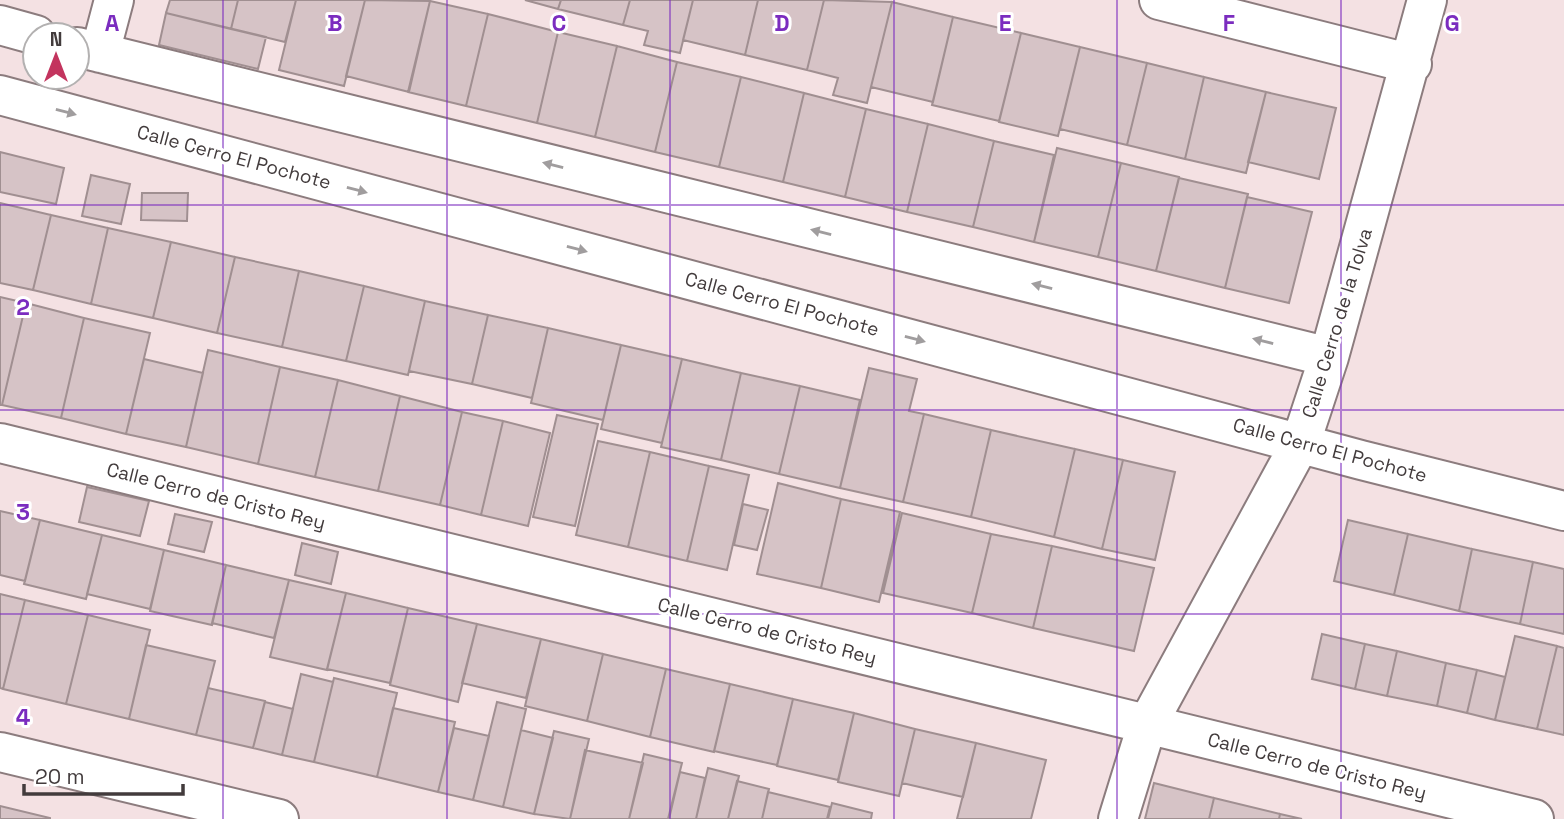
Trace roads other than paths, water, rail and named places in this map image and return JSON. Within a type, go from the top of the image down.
[{"type":"street","points":[[91,44],[114,0]]},
{"type":"street","points":[[1159,0],[1412,64]]},
{"type":"street","name":"Calle Cerro de la Tolva","points":[[1118,819],[1147,725],[1301,442],[1329,357],[1412,64],[1427,0]]},
{"type":"street","points":[[0,25],[21,31]]},
{"type":"street","points":[[91,51],[1329,357]]},
{"type":"street","name":"Calle Cerro El Pochote","points":[[0,95],[1564,511]]},
{"type":"street","name":"Calle Cerro de Cristo Rey","points":[[0,443],[1534,819]]},
{"type":"street","points":[[0,752],[279,819]]}]
